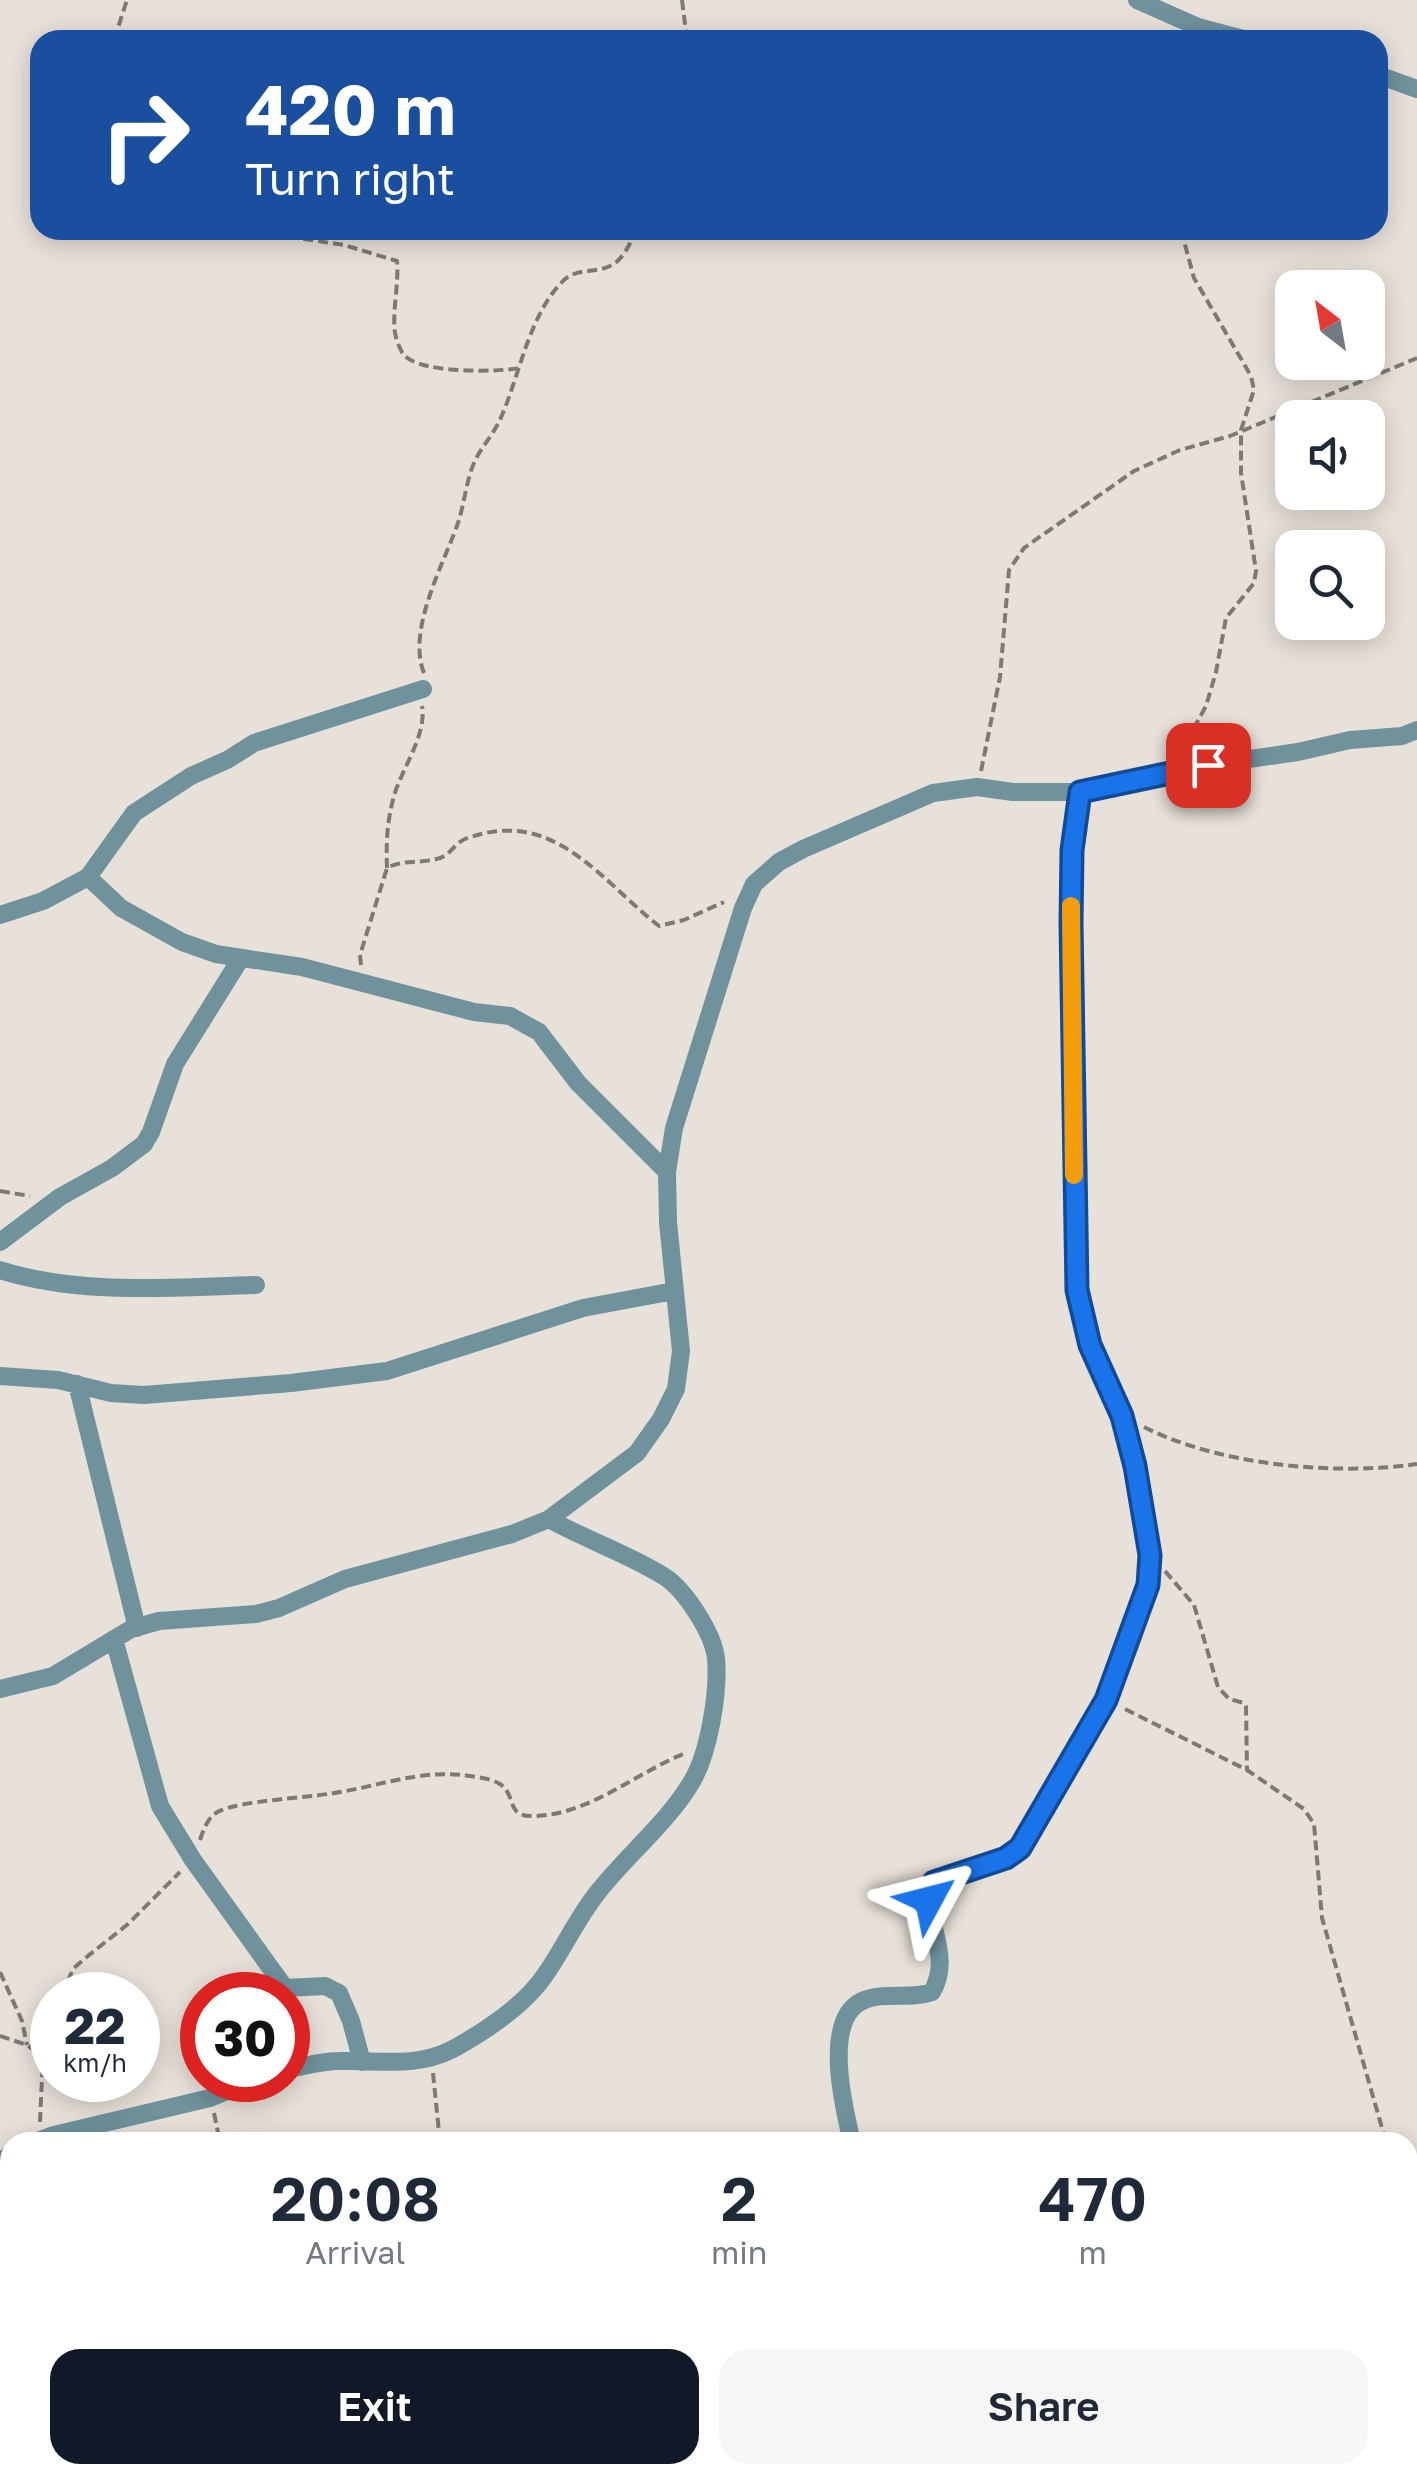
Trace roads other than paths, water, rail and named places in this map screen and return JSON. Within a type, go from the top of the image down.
[{"type":"street","points":[[1136,0],[1209,30]]},
{"type":"street","points":[[1388,78],[1417,88]]},
{"type":"street","points":[[0,915],[43,901],[88,877],[134,813],[192,776],[254,743],[423,689]]},
{"type":"street","points":[[0,1689],[53,1676],[137,1628],[196,1616],[268,1612],[346,1579],[512,1534],[550,1519],[637,1453],[676,1389],[681,1351],[667,1172],[674,1128],[742,908],[754,884],[791,855],[933,794],[978,787],[1013,792],[1080,792],[1350,740],[1402,736],[1417,730]]},
{"type":"street","points":[[850,2132],[838,2039],[845,2018],[862,2001],[932,1992],[938,1982],[940,1942],[929,1900],[934,1882],[1006,1858],[1020,1848],[1106,1700],[1148,1585],[1150,1555],[1135,1466],[1122,1416],[1090,1345],[1077,1290],[1071,923],[1072,850],[1080,792]]},
{"type":"street","points":[[88,877],[121,908],[182,942],[216,954],[302,967],[474,1012],[510,1016],[538,1032],[578,1083],[667,1172]]},
{"type":"street","points":[[0,1242],[144,1144],[152,1132],[175,1064],[241,958]]},
{"type":"street","points":[[0,1270],[30,1280],[108,1289],[256,1286]]},
{"type":"street","points":[[0,1376],[58,1380],[111,1393],[144,1395],[388,1370],[583,1308],[674,1290]]},
{"type":"street","points":[[77,1384],[137,1628]]},
{"type":"street","points":[[310,2066],[417,2062],[487,2027],[543,1979],[592,1899],[686,1792],[701,1763],[716,1658],[709,1633],[667,1578],[550,1519]]},
{"type":"street","points":[[114,1640],[160,1806],[193,1860],[285,1988],[325,1986],[339,1993],[362,2062]]},
{"type":"street","points":[[63,2132],[193,2102]]}]
